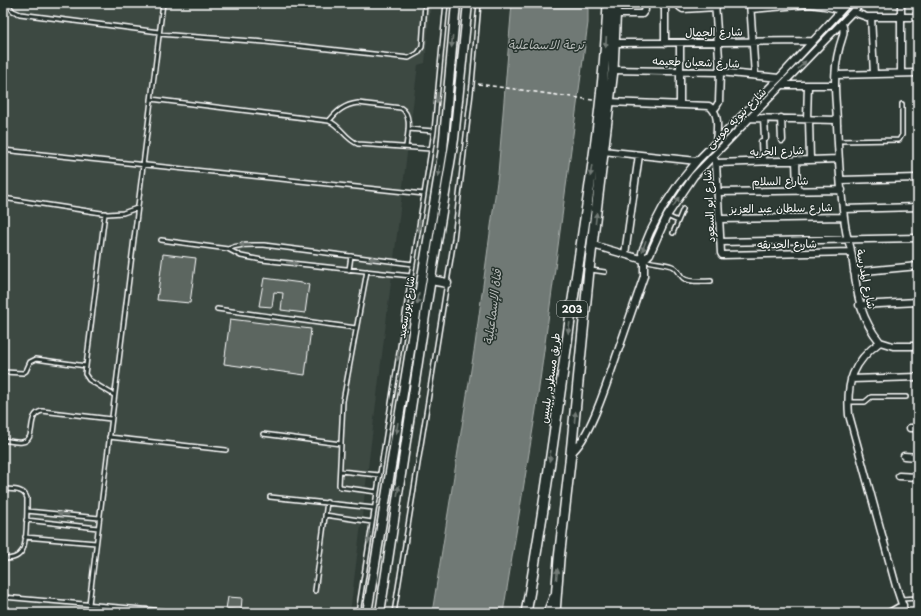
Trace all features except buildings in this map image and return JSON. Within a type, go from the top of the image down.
[{"type":"main road","name":"شارع بورسعيد","points":[[367,613],[443,149],[456,3]]},
{"type":"main road","name":"شارع بورسعيد","points":[[380,613],[454,139],[468,3]]},
{"type":"main road","name":"طريق مسطرد, بلبيس","points":[[526,613],[536,557],[600,109],[608,3]]},
{"type":"main road","name":"203","points":[[555,613],[589,270],[613,70],[616,3]]},
{"type":"main road","points":[[431,280],[447,283]]},
{"type":"main road","points":[[548,613],[556,596]]},
{"type":"street","points":[[616,14],[642,14],[645,10],[644,3]]},
{"type":"street","points":[[665,3],[665,43]]},
{"type":"street","points":[[680,3],[680,7],[683,9],[716,5],[720,72],[719,102],[714,109]]},
{"type":"street","name":"شارع نبويه موسى","points":[[571,453],[581,443],[604,392],[644,276],[643,250],[650,232],[663,207],[679,183],[697,162],[779,78],[848,3]]},
{"type":"street","name":"شارع نبويه موسى","points":[[644,260],[650,254],[668,216],[694,176],[861,3]]},
{"type":"street","points":[[901,3],[901,73]]},
{"type":"street","points":[[755,75],[750,6],[810,4],[841,10]]},
{"type":"street","points":[[853,12],[864,17],[918,17]]},
{"type":"street","points":[[872,17],[874,74]]},
{"type":"street","name":"شارع المدرسة","points":[[842,23],[844,28],[844,36],[839,49],[835,85],[843,209],[859,304],[871,331],[880,342]]},
{"type":"street","name":"شارع الجمال","points":[[615,43],[813,41]]},
{"type":"street","points":[[680,43],[680,104]]},
{"type":"street","name":"شارع شعبان طعيمه","points":[[613,70],[720,72],[779,78]]},
{"type":"street","points":[[836,74],[918,73]]},
{"type":"street","points":[[783,85],[835,85]]},
{"type":"street","points":[[808,85],[810,160]]},
{"type":"street","points":[[609,102],[709,106],[714,109],[716,115],[716,142]]},
{"type":"street","points":[[750,118],[837,120]]},
{"type":"street","points":[[763,161],[764,118]]},
{"type":"street","points":[[781,118],[782,140]]},
{"type":"street","points":[[603,151],[697,162]]},
{"type":"street","points":[[626,254],[639,155]]},
{"type":"street","name":"شارع ابو السعود","points":[[713,156],[716,163],[722,255]]},
{"type":"street","name":"شارع الحريه","points":[[716,163],[839,159]]},
{"type":"street","points":[[796,160],[797,190]]},
{"type":"street","points":[[841,180],[918,178]]},
{"type":"street","name":"شارع السلام","points":[[718,192],[842,190]]},
{"type":"street","points":[[843,209],[918,207]]},
{"type":"street","name":"شارع سلطان عبد العزيز","points":[[719,219],[844,217]]},
{"type":"street","points":[[721,242],[918,238]]},
{"type":"street","points":[[593,245],[644,260]]},
{"type":"street","name":"شارع الحديقه","points":[[722,255],[851,252]]},
{"type":"street","points":[[854,272],[918,266]]},
{"type":"street","points":[[859,304],[918,302]]},
{"type":"street","points":[[905,613],[849,415],[848,402],[851,379],[857,364],[867,352],[880,342],[893,346],[918,346]]},
{"type":"street","points":[[851,379],[918,377]]},
{"type":"street","points":[[910,428],[918,428]]},
{"type":"street","points":[[904,456],[918,457]]},
{"type":"street","points":[[899,476],[918,477]]},
{"type":"street","points":[[889,613],[902,602]]},
{"type":"lane","points":[[7,3],[13,11],[20,14],[159,33],[265,42],[409,58],[418,53],[422,46],[425,3]]},
{"type":"lane","points":[[89,604],[163,3]]},
{"type":"lane","points":[[358,613],[434,131],[446,3]]},
{"type":"lane","points":[[394,613],[454,239],[472,84],[479,3]]},
{"type":"lane","points":[[151,100],[329,121],[336,125],[347,138],[358,144],[431,148]]},
{"type":"lane","points":[[329,121],[337,111],[358,103],[401,108],[408,114],[406,147]]},
{"type":"lane","points":[[838,141],[899,140],[902,137],[902,104]]},
{"type":"lane","points":[[408,129],[434,131]]},
{"type":"lane","points":[[3,150],[424,194]]},
{"type":"lane","points":[[3,198],[111,214],[123,213],[137,208]]},
{"type":"lane","points":[[673,233],[683,209]]},
{"type":"lane","points":[[105,213],[85,374],[87,379],[114,395]]},
{"type":"lane","points":[[668,216],[678,221]]},
{"type":"lane","points":[[161,240],[228,249],[241,256],[251,258],[411,276]]},
{"type":"lane","points":[[228,249],[234,246],[243,245],[264,246],[413,264]]},
{"type":"lane","points":[[349,270],[351,256]]},
{"type":"lane","points":[[644,260],[672,266],[683,278],[687,280],[711,281]]},
{"type":"lane","points":[[589,270],[605,272]]},
{"type":"lane","points":[[367,271],[343,401],[339,486],[377,492]]},
{"type":"lane","points":[[217,309],[356,328]]},
{"type":"lane","points":[[3,372],[23,373],[26,371],[30,362],[36,359],[86,366]]},
{"type":"lane","points":[[848,402],[865,402],[870,397],[906,397]]},
{"type":"lane","points":[[3,440],[21,442],[27,441],[30,436],[34,416],[37,412],[42,411],[111,419]]},
{"type":"lane","points":[[263,434],[341,444]]},
{"type":"lane","points":[[109,437],[226,450]]},
{"type":"lane","points":[[340,471],[379,475]]},
{"type":"lane","points":[[3,489],[21,490],[28,498],[24,548],[20,554],[13,558],[3,559]]},
{"type":"lane","points":[[270,497],[374,508]]},
{"type":"lane","points":[[315,591],[327,502]]},
{"type":"lane","points":[[27,511],[99,518]]},
{"type":"lane","points":[[325,515],[372,522]]},
{"type":"lane","points":[[26,520],[98,528]]},
{"type":"lane","points":[[25,537],[96,543]]},
{"type":"lane","points":[[3,597],[188,613]]},
{"type":"lane","points":[[902,602],[918,598]]},
{"type":"path","points":[[472,84],[587,99]]},
{"type":"shaded area","points":[[3,3],[431,3],[425,63],[418,65],[350,613],[3,613]]},
{"type":"water","name":"ترعة الاسماعلية","points":[[512,3],[588,3],[588,23],[536,410],[503,613],[432,613],[475,345],[498,174]]},
{"type":"water label","name":"قناة الإسماعيلية","points":[[493,307]]}]
